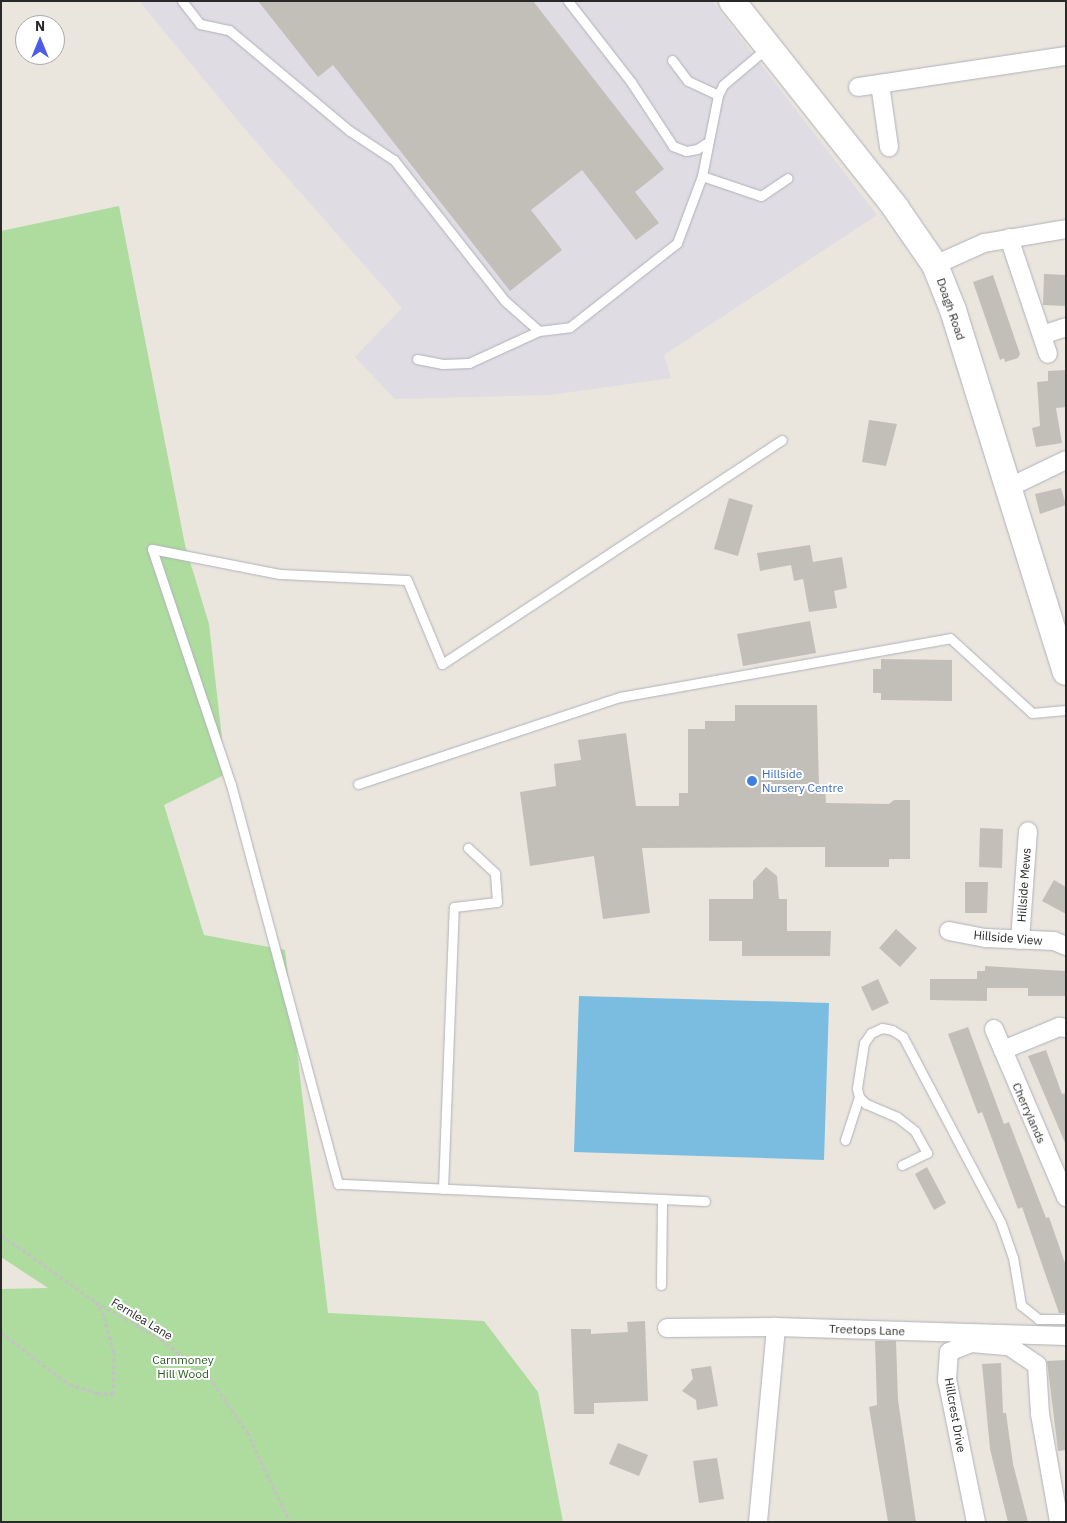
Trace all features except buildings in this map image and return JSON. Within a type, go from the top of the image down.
[{"type":"main road","name":"Doagh Road","points":[[732,1],[895,207],[934,264],[953,310],[1008,488],[1058,629],[1066,672]]},
{"type":"street","points":[[858,87],[1065,61]]},
{"type":"street","points":[[880,84],[889,147]]},
{"type":"street","points":[[934,264],[984,243],[1066,229]]},
{"type":"street","points":[[1008,238],[1048,354]]},
{"type":"street","points":[[1042,336],[1066,327]]},
{"type":"street","points":[[1008,488],[1066,460]]},
{"type":"street","name":"Hillside Mews","points":[[1020,940],[1028,831]]},
{"type":"street","name":"Hillside View","points":[[949,931],[986,938],[1054,941],[1066,946]]},
{"type":"street","points":[[1003,1050],[1059,1027],[1066,1028]]},
{"type":"street","name":"Cherrylands","points":[[994,1029],[1066,1196]]},
{"type":"street","points":[[758,1522],[776,1327]]},
{"type":"street","name":"Treetops Lane","points":[[667,1328],[776,1327],[1066,1336]]},
{"type":"street","name":"Hillcrest Drive","points":[[976,1522],[947,1380],[949,1352],[971,1343],[1009,1346],[1037,1365],[1040,1414],[1059,1522]]},
{"type":"lane","points":[[182,1],[200,24],[229,30],[350,131],[394,160],[505,301],[538,331]]},
{"type":"lane","points":[[568,1],[631,82],[673,146],[686,151],[697,149],[708,142]]},
{"type":"lane","points":[[416,359],[443,364],[469,363],[538,331],[570,326],[677,244],[702,176],[718,95],[723,85],[768,48]]},
{"type":"lane","points":[[672,60],[688,81],[718,95]]},
{"type":"lane","points":[[702,176],[760,196],[788,178]]},
{"type":"lane","points":[[705,1201],[338,1184],[231,785],[152,549],[280,574],[407,580],[442,664],[782,440]]},
{"type":"lane","points":[[358,784],[620,697],[950,638],[1032,713],[1066,710]]},
{"type":"lane","points":[[443,1189],[454,907],[497,902],[495,873],[468,848]]},
{"type":"lane","points":[[845,1140],[859,1097],[857,1088],[864,1044],[871,1033],[882,1028],[892,1030],[903,1036],[1001,1223],[1013,1257],[1021,1304],[1038,1319],[1066,1319]]},
{"type":"lane","points":[[859,1097],[866,1104],[897,1117],[916,1131],[927,1153],[902,1165]]},
{"type":"lane","points":[[661,1285],[662,1199]]},
{"type":"path","name":"Fernlea Lane","points":[[1,1235],[96,1302],[161,1339],[209,1377],[247,1432],[290,1522]]},
{"type":"path","points":[[1,1333],[69,1384],[97,1393],[113,1394],[114,1352],[104,1316],[96,1302]]},
{"type":"shaded area","points":[[139,1],[712,1],[877,215],[664,355],[671,378],[550,395],[395,399],[355,357],[402,308],[250,135]]},
{"type":"green space","name":"Carnmoney Hill Wood","points":[[119,206],[185,545],[209,624],[226,774],[164,805],[204,935],[285,950],[328,1313],[484,1321],[538,1392],[563,1522],[1,1522],[1,1289],[48,1288],[1,1257],[1,231]]},
{"type":"water","points":[[579,996],[829,1003],[824,1160],[574,1152]]},
{"type":"place","name":"Hillside Nursery Centre","points":[[752,781]]}]
